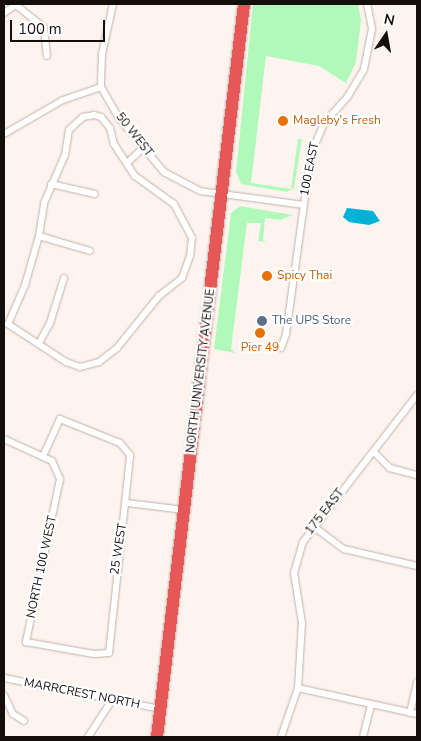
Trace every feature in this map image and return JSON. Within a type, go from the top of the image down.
[{"type":"highway","name":"NORTH UNIVERSITY AVENUE","points":[[157,737],[223,195],[244,4]]},
{"type":"street","points":[[4,13],[17,4],[44,28],[47,56]]},
{"type":"street","points":[[4,134],[63,100],[101,87],[102,54],[113,4]]},
{"type":"street","name":"100 EAST","points":[[281,348],[286,334],[303,205],[315,140],[330,114],[348,96],[364,69],[372,29],[367,4]]},
{"type":"street","name":"50 WEST","points":[[101,87],[118,117],[143,148],[164,172],[179,183],[200,191],[303,205]]},
{"type":"street","points":[[83,117],[101,117],[135,176],[174,204],[181,214],[192,238],[187,268],[182,278],[159,296],[117,348],[99,362],[89,366],[73,366],[8,324],[22,294],[39,236],[44,203],[51,184],[65,155],[69,130],[83,117]]},
{"type":"street","points":[[127,163],[143,148]]},
{"type":"street","points":[[51,184],[94,194]]},
{"type":"street","points":[[39,236],[90,251]]},
{"type":"street","points":[[39,343],[50,323],[64,278]]},
{"type":"street","name":"175 EAST","points":[[281,737],[298,688],[302,623],[294,573],[303,542],[313,526],[374,452],[417,395]]},
{"type":"street","name":"25 WEST","points":[[43,456],[60,419],[125,447],[131,463],[127,503],[114,580],[109,653]]},
{"type":"street","points":[[4,438],[43,456]]},
{"type":"street","points":[[374,452],[390,468],[417,475]]},
{"type":"street","name":"NORTH 100 WEST","points":[[43,456],[58,469],[58,492],[26,642],[94,654],[109,653]]},
{"type":"street","points":[[127,503],[184,510]]},
{"type":"street","points":[[313,526],[344,549],[417,566]]},
{"type":"street","name":"MARRCREST NORTH","points":[[4,678],[160,709]]},
{"type":"street","points":[[410,713],[417,682]]},
{"type":"street","points":[[298,688],[417,714]]},
{"type":"street","points":[[4,695],[13,714],[24,721]]},
{"type":"street","points":[[88,737],[112,700]]},
{"type":"street","points":[[363,737],[370,704]]},
{"type":"green space","points":[[253,4],[358,4],[361,20],[356,62],[346,83],[319,66],[266,56],[251,183],[291,189],[298,139],[302,139],[294,188],[287,192],[241,184],[236,172]]},
{"type":"green space","points":[[240,206],[293,215],[280,220],[265,218],[263,240],[266,242],[258,241],[261,223],[247,223],[231,349],[235,353],[214,349],[231,213]]},
{"type":"water","points":[[347,208],[373,211],[380,221],[369,225],[349,222],[343,217]]},
{"type":"place","name":"Magleby's Fresh","points":[[283,121]]},
{"type":"place","name":"Spicy Thai","points":[[267,276]]},
{"type":"place","name":"The UPS Store","points":[[262,321]]},
{"type":"place","name":"Pier 49","points":[[260,333]]}]
